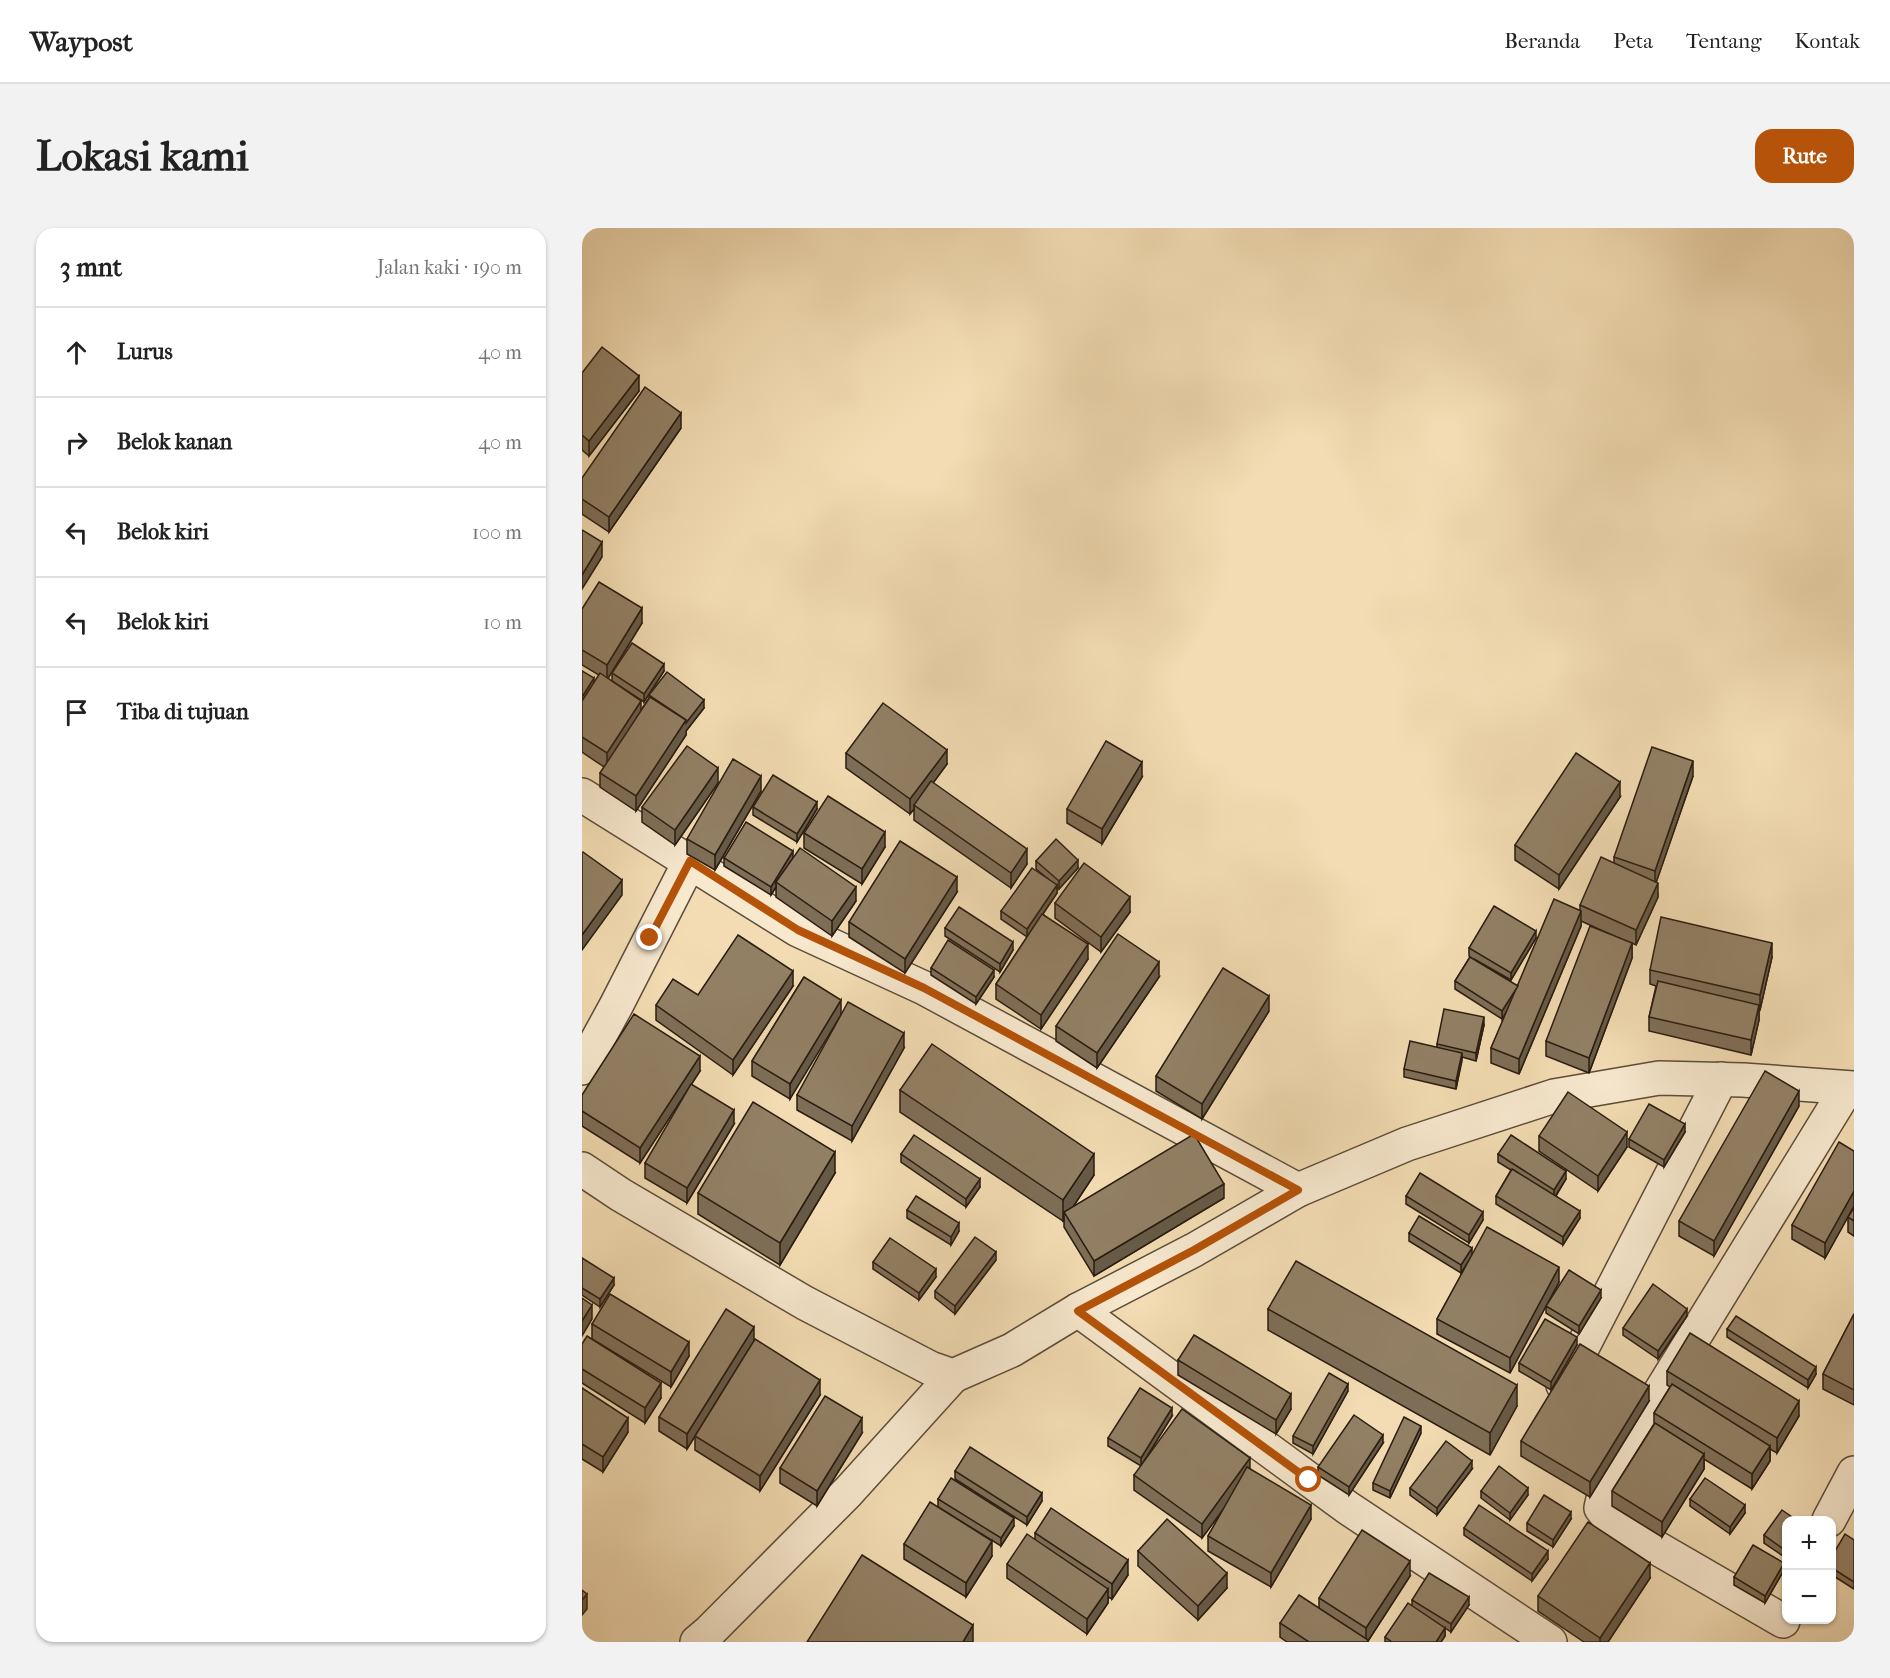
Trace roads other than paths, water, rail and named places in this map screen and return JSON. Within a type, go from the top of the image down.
[{"type":"street","points":[[582,795],[798,930],[924,988],[1298,1190]]},
{"type":"street","points":[[582,1068],[690,861]]},
{"type":"street","points":[[712,1638],[953,1376],[1012,1350],[1078,1311],[1194,1250],[1298,1190],[1407,1144],[1554,1096],[1659,1078],[1721,1079],[1850,1088],[1608,1477],[1601,1508],[1612,1522],[1782,1625]]},
{"type":"street","points":[[1559,1392],[1721,1079]]},
{"type":"street","points":[[582,1169],[621,1195],[805,1303],[930,1368],[953,1376]]},
{"type":"street","points":[[1078,1311],[1348,1508],[1550,1642]]},
{"type":"street","points":[[1832,1516],[1854,1473]]}]
